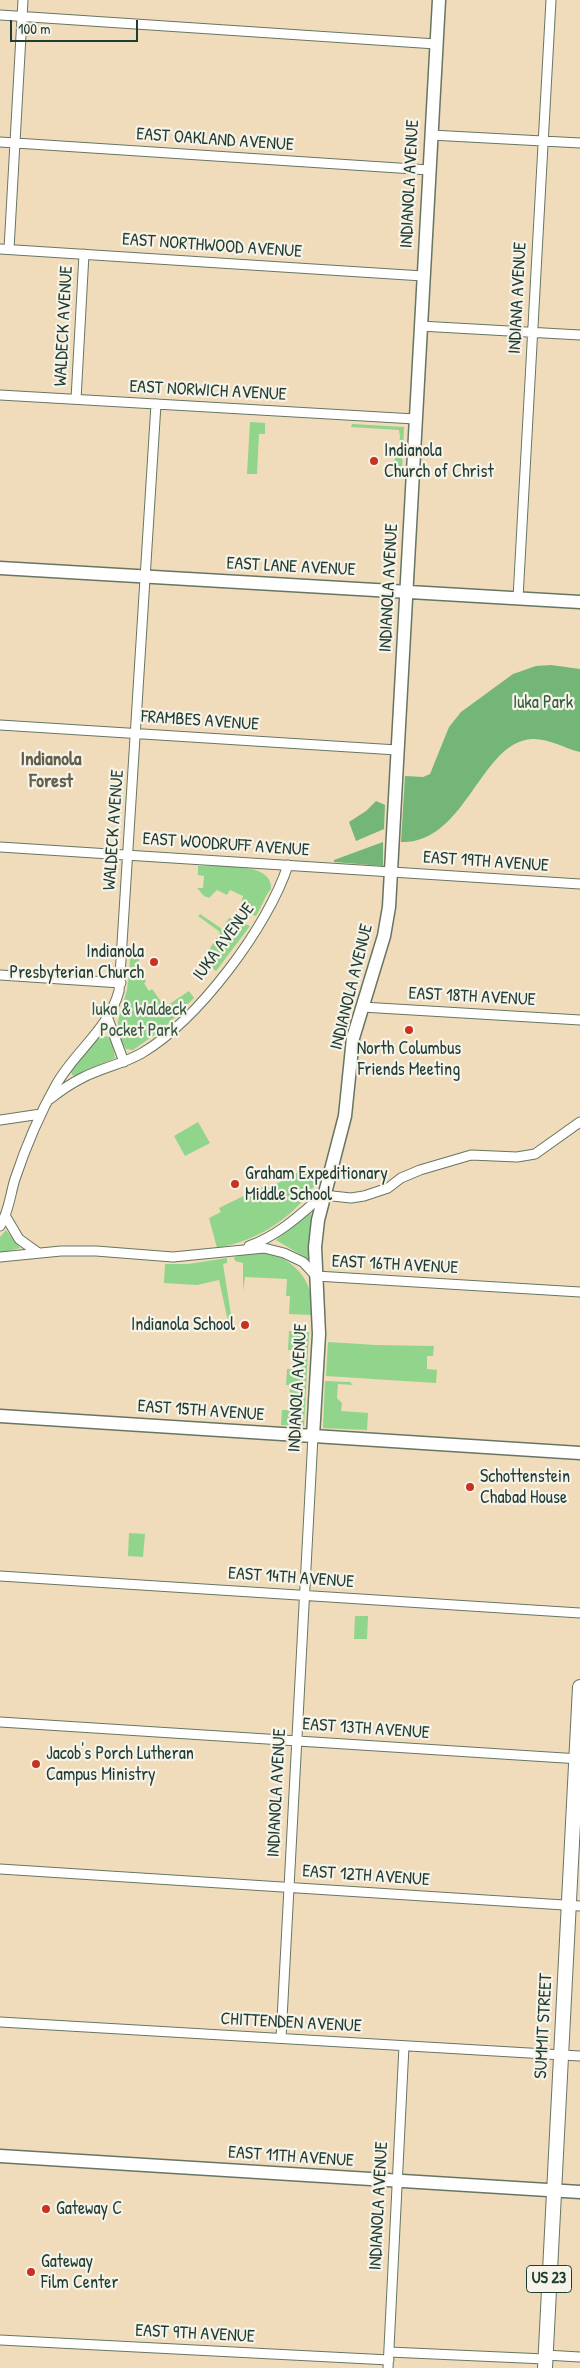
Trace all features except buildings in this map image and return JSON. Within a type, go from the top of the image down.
[{"type":"main road","name":"SUMMIT STREET","points":[[545,2361],[561,2055],[575,1906],[580,1686]]},
{"type":"street","points":[[4,249],[15,143],[23,0]]},
{"type":"street","name":"INDIANOLA AVENUE","points":[[281,2038],[319,1334],[316,1276],[318,1220],[323,1194],[345,1116],[353,1038],[384,936],[389,907],[438,0]]},
{"type":"street","name":"INDIANA AVENUE","points":[[518,598],[551,0]]},
{"type":"street","points":[[0,15],[436,44]]},
{"type":"street","points":[[430,135],[580,144]]},
{"type":"street","name":"EAST OAKLAND AVENUE","points":[[0,142],[429,170]]},
{"type":"street","name":"EAST NORTHWOOD AVENUE","points":[[4,249],[423,276]]},
{"type":"street","name":"WALDECK AVENUE","points":[[76,399],[84,254]]},
{"type":"street","points":[[420,326],[580,335]]},
{"type":"street","name":"EAST NORWICH AVENUE","points":[[0,395],[415,419]]},
{"type":"street","name":"WALDECK AVENUE","points":[[0,1226],[6,1217],[21,1162],[47,1101],[72,1060],[108,1019],[121,983],[156,404]]},
{"type":"street","name":"EAST LANE AVENUE","points":[[0,568],[580,602]]},
{"type":"street","name":"FRAMBES AVENUE","points":[[0,725],[397,750]]},
{"type":"street","name":"EAST WOODRUFF AVENUE","points":[[0,847],[391,872]]},
{"type":"street","name":"IUKA AVENUE","points":[[47,1101],[82,1078],[124,1062],[163,1038],[199,1004],[219,980],[266,912],[288,865]]},
{"type":"street","name":"EAST 19TH AVENUE","points":[[391,872],[580,884]]},
{"type":"street","points":[[0,975],[121,983]]},
{"type":"street","name":"EAST 18TH AVENUE","points":[[362,1007],[580,1020]]},
{"type":"street","points":[[108,1019],[124,1062]]},
{"type":"street","points":[[0,1120],[41,1114]]},
{"type":"street","points":[[243,1249],[269,1238],[288,1225],[323,1194],[351,1198],[362,1196],[388,1188],[410,1174],[471,1155],[517,1158],[535,1154],[580,1122]]},
{"type":"street","points":[[6,1217],[18,1238],[37,1252]]},
{"type":"street","name":"EAST 16TH AVENUE","points":[[0,1257],[37,1252],[96,1251],[173,1257],[264,1248],[284,1253],[303,1262],[316,1276],[580,1292]]},
{"type":"street","name":"EAST 15TH AVENUE","points":[[0,1416],[580,1453]]},
{"type":"street","name":"EAST 14TH AVENUE","points":[[0,1576],[580,1613]]},
{"type":"street","name":"EAST 13TH AVENUE","points":[[0,1722],[578,1758]]},
{"type":"street","name":"EAST 12TH AVENUE","points":[[0,1869],[575,1906]]},
{"type":"street","name":"CHITTENDEN AVENUE","points":[[0,2022],[580,2056]]},
{"type":"street","name":"INDIANOLA AVENUE","points":[[389,2360],[404,2046]]},
{"type":"street","name":"EAST 11TH AVENUE","points":[[0,2156],[580,2192]]},
{"type":"street","name":"EAST 9TH AVENUE","points":[[0,2340],[389,2360],[545,2361],[580,2357]]},
{"type":"green space","points":[[250,422],[265,423],[265,434],[259,434],[257,474],[247,474]]},
{"type":"green space","points":[[352,424],[404,427],[402,471],[394,470],[395,455],[397,455],[400,437],[399,430],[351,427]]},
{"type":"green space","name":"Iuka Park","points":[[551,665],[580,669],[580,752],[538,739],[514,744],[485,773],[457,811],[442,827],[423,838],[401,842],[405,776],[423,777],[430,774],[449,727],[461,712],[513,674],[536,666]]},
{"type":"green space","points":[[376,801],[385,805],[384,829],[356,841],[349,822],[366,811]]},
{"type":"green space","points":[[383,842],[383,866],[334,862],[334,860]]},
{"type":"green space","points":[[198,866],[243,867],[263,874],[269,880],[271,889],[256,916],[239,911],[243,896],[230,890],[227,895],[217,890],[209,898],[204,896],[197,888],[203,888],[204,876],[198,875]]},
{"type":"green space","points":[[200,914],[222,929],[229,918],[250,926],[216,971],[203,961],[211,952],[209,950],[220,932],[198,916]]},
{"type":"green space","name":"Iuka & Waldeck Pocket Park","points":[[130,954],[139,954],[139,961],[134,964],[146,981],[144,983],[149,991],[152,989],[165,1007],[189,991],[194,998],[163,1029],[133,1050],[126,1049],[121,1041],[118,1026],[128,985]]},
{"type":"green space","points":[[106,1036],[112,1040],[115,1058],[75,1076],[72,1075],[71,1072],[86,1051],[96,1041]]},
{"type":"green space","points":[[198,1122],[210,1143],[185,1156],[174,1136]]},
{"type":"green space","points":[[302,1170],[319,1179],[299,1205],[262,1233],[217,1248],[209,1218],[221,1212],[219,1208],[266,1185],[269,1188]]},
{"type":"green space","points":[[311,1213],[308,1259],[276,1240],[307,1214]]},
{"type":"green space","points":[[6,1230],[20,1248],[0,1253],[0,1237]]},
{"type":"green space","points":[[256,1252],[280,1257],[298,1271],[310,1291],[312,1302],[311,1315],[289,1314],[290,1296],[286,1296],[287,1279],[245,1277],[243,1291],[243,1263],[235,1261],[234,1257]]},
{"type":"green space","points":[[227,1258],[227,1263],[223,1264],[232,1321],[228,1321],[219,1280],[197,1285],[164,1283],[165,1264],[188,1264]]},
{"type":"green space","points":[[289,1331],[309,1332],[304,1426],[281,1425],[282,1410],[289,1410],[290,1385],[286,1385],[287,1369],[301,1370],[302,1351],[288,1350]]},
{"type":"green space","points":[[328,1342],[434,1346],[433,1356],[427,1356],[427,1369],[437,1370],[436,1383],[326,1376]]},
{"type":"green space","points":[[325,1381],[350,1382],[353,1385],[338,1384],[337,1398],[342,1403],[341,1411],[368,1413],[367,1430],[323,1428]]},
{"type":"green space","points":[[129,1533],[145,1534],[143,1557],[128,1556]]},
{"type":"green space","points":[[355,1616],[368,1616],[367,1639],[354,1639]]},
{"type":"place","name":"Indianola Church of Christ","points":[[374,461]]},
{"type":"place","name":"Indianola Presbyterian Church","points":[[154,962]]},
{"type":"place","name":"North Columbus Friends Meeting","points":[[409,1030]]},
{"type":"place","name":"Graham Expeditionary Middle School","points":[[235,1184]]},
{"type":"place","name":"Indianola School","points":[[245,1325]]},
{"type":"place","name":"Schottenstein Chabad House","points":[[470,1487]]},
{"type":"place","name":"Jacob's Porch Lutheran Campus Ministry","points":[[36,1764]]},
{"type":"place","name":"Gateway C","points":[[46,2209]]},
{"type":"place","name":"Gateway Film Center","points":[[31,2272]]},
{"type":"district","name":"Indianola Forest","points":[[51,771]]}]
